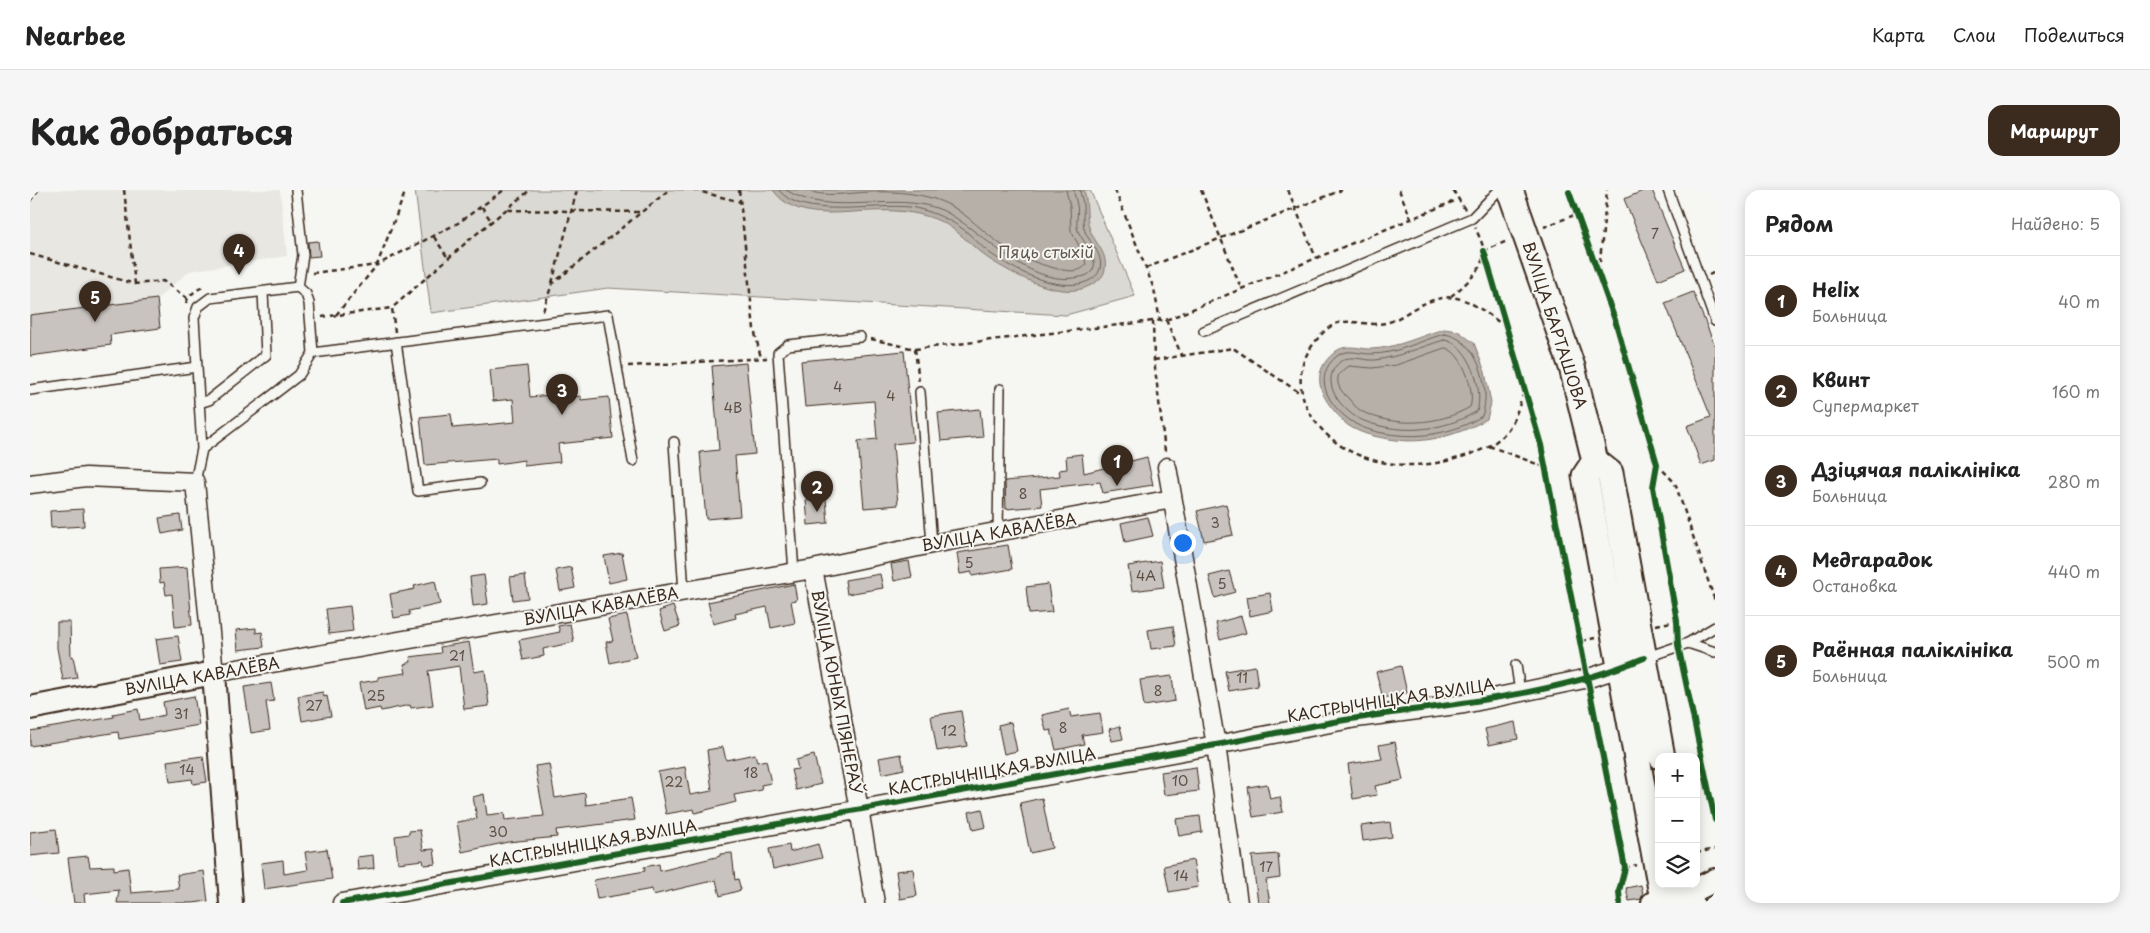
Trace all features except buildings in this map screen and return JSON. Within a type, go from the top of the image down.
[{"type":"main road","name":"ВУЛІЦА БАРТАШОВА","points":[[1510,190],[1572,367],[1595,461],[1610,473],[1661,753]]},
{"type":"main road","points":[[1595,461],[1585,476],[1660,893]]},
{"type":"street","points":[[1167,467],[1216,745],[1238,903]]},
{"type":"street","points":[[30,484],[86,478],[195,482],[214,673],[231,903]]},
{"type":"street","name":"ВУЛІЦА КАВАЛЁВА","points":[[30,708],[214,673],[813,569],[932,544],[1172,499]]},
{"type":"street","name":"ВУЛІЦА ЮНЫХ ПІЯНЕРАЎ","points":[[813,569],[875,903]]},
{"type":"street","name":"КАСТРЫЧНІЦКАЯ ВУЛІЦА","points":[[342,903],[1356,718],[1464,704],[1589,678],[1619,669],[1644,658]]},
{"type":"street","points":[[1660,893],[1689,894],[1715,880]]},
{"type":"lane","points":[[296,190],[303,255],[298,287]]},
{"type":"lane","points":[[1204,331],[1472,218],[1499,190]]},
{"type":"lane","points":[[1668,190],[1715,321]]},
{"type":"lane","points":[[195,482],[202,449],[194,318],[198,307],[210,298],[298,287],[306,294],[312,319],[314,353],[299,375],[202,449]]},
{"type":"lane","points":[[200,403],[210,400],[266,356],[263,292]]},
{"type":"lane","points":[[314,353],[608,315],[633,461]]},
{"type":"lane","points":[[794,572],[778,353],[788,345],[860,337]]},
{"type":"lane","points":[[396,342],[418,491],[480,483]]},
{"type":"lane","points":[[30,390],[197,367]]},
{"type":"lane","points":[[998,533],[1000,389]]},
{"type":"lane","points":[[920,392],[932,544]]},
{"type":"lane","points":[[674,442],[684,592]]},
{"type":"lane","points":[[1644,658],[1688,643],[1715,627]]},
{"type":"lane","points":[[1688,643],[1715,652]]},
{"type":"lane","points":[[1516,665],[1520,692]]},
{"type":"path","points":[[30,200],[38,190]]},
{"type":"path","points":[[124,190],[135,284]]},
{"type":"path","points":[[336,316],[377,264],[406,190]]},
{"type":"path","points":[[300,275],[377,264],[434,237],[482,207],[504,190]]},
{"type":"path","points":[[312,319],[392,308],[491,221],[530,190]]},
{"type":"path","points":[[538,325],[552,284],[577,190]]},
{"type":"path","points":[[552,284],[668,190]]},
{"type":"path","points":[[694,190],[741,202]]},
{"type":"path","points":[[739,190],[754,329],[760,358]]},
{"type":"path","points":[[1115,190],[1154,289],[1160,320]]},
{"type":"path","points":[[1201,190],[1241,288]]},
{"type":"path","points":[[1288,190],[1316,258]]},
{"type":"path","points":[[1146,268],[1342,190]]},
{"type":"path","points":[[1399,190],[1411,218]]},
{"type":"path","points":[[1599,271],[1607,190]]},
{"type":"path","points":[[1570,191],[1571,199]]},
{"type":"path","points":[[860,337],[915,349],[1166,320],[1457,200]]},
{"type":"path","points":[[482,207],[491,221]]},
{"type":"path","points":[[1574,207],[1580,222]]},
{"type":"path","points":[[507,210],[641,212]]},
{"type":"path","points":[[1543,228],[1577,214]]},
{"type":"path","points":[[434,237],[448,258]]},
{"type":"path","points":[[1451,296],[1467,283],[1478,267],[1484,251],[1507,241]]},
{"type":"path","points":[[30,254],[135,284],[163,281],[198,307]]},
{"type":"path","points":[[1592,255],[1602,279]]},
{"type":"path","points":[[1506,327],[1464,299],[1451,296],[1440,297],[1386,323],[1368,324],[1342,321],[1319,335],[1301,364],[1300,393],[1310,413],[1322,428],[1352,453],[1369,459],[1416,465],[1440,463],[1490,446],[1504,434],[1513,421],[1524,390]]},
{"type":"path","points":[[392,308],[396,342]]},
{"type":"path","points":[[1166,320],[1182,356]]},
{"type":"path","points":[[1153,321],[1154,360],[1167,467]]},
{"type":"path","points":[[1154,360],[1233,348],[1300,393]]},
{"type":"path","points":[[915,349],[920,392]]},
{"type":"path","points":[[616,366],[779,357]]},
{"type":"path","points":[[1490,446],[1546,467]]},
{"type":"path","points":[[1655,455],[1656,472]]},
{"type":"path","points":[[1657,464],[1676,482],[1715,601]]},
{"type":"path","points":[[1675,612],[1678,645]]},
{"type":"path","points":[[1655,626],[1677,621]]},
{"type":"path","points":[[1582,641],[1603,636]]},
{"type":"path","points":[[1700,852],[1715,849]]},
{"type":"shaded area","points":[[30,190],[280,190],[287,256],[189,271],[157,299],[30,315]]},
{"type":"green space","name":"Пяць стыхій","points":[[415,190],[1090,190],[1135,296],[1066,315],[608,288],[431,313]]},
{"type":"water","points":[[773,190],[1084,190],[1089,227],[1104,257],[1104,272],[1102,277],[1096,282],[1080,289],[1053,288],[1025,279],[999,265],[982,254],[950,227],[935,219],[919,214],[895,211],[831,213],[805,211],[782,200]]},
{"type":"water","points":[[1444,329],[1458,331],[1474,343],[1485,372],[1491,403],[1487,419],[1444,437],[1420,441],[1396,440],[1366,434],[1354,429],[1344,422],[1325,398],[1320,382],[1322,367],[1327,359],[1339,349],[1348,347],[1381,348]]},
{"type":"cycle path","points":[[1569,192],[1615,320],[1657,464],[1653,487],[1677,621],[1678,645],[1715,820]]},
{"type":"cycle path","points":[[1484,251],[1541,445],[1625,868],[1619,891],[1620,903]]},
{"type":"cycle path","points":[[342,903],[1323,724],[1503,697],[1575,681],[1610,671],[1644,658]]},
{"type":"place","name":"Медгарадок","points":[[239,275]]},
{"type":"place","name":"Раённая паліклініка","points":[[95,322]]},
{"type":"place","name":"Дзіцячая паліклініка","points":[[562,415]]},
{"type":"place","name":"Helix","points":[[1117,486]]},
{"type":"place","name":"Квинт","points":[[817,512]]}]
